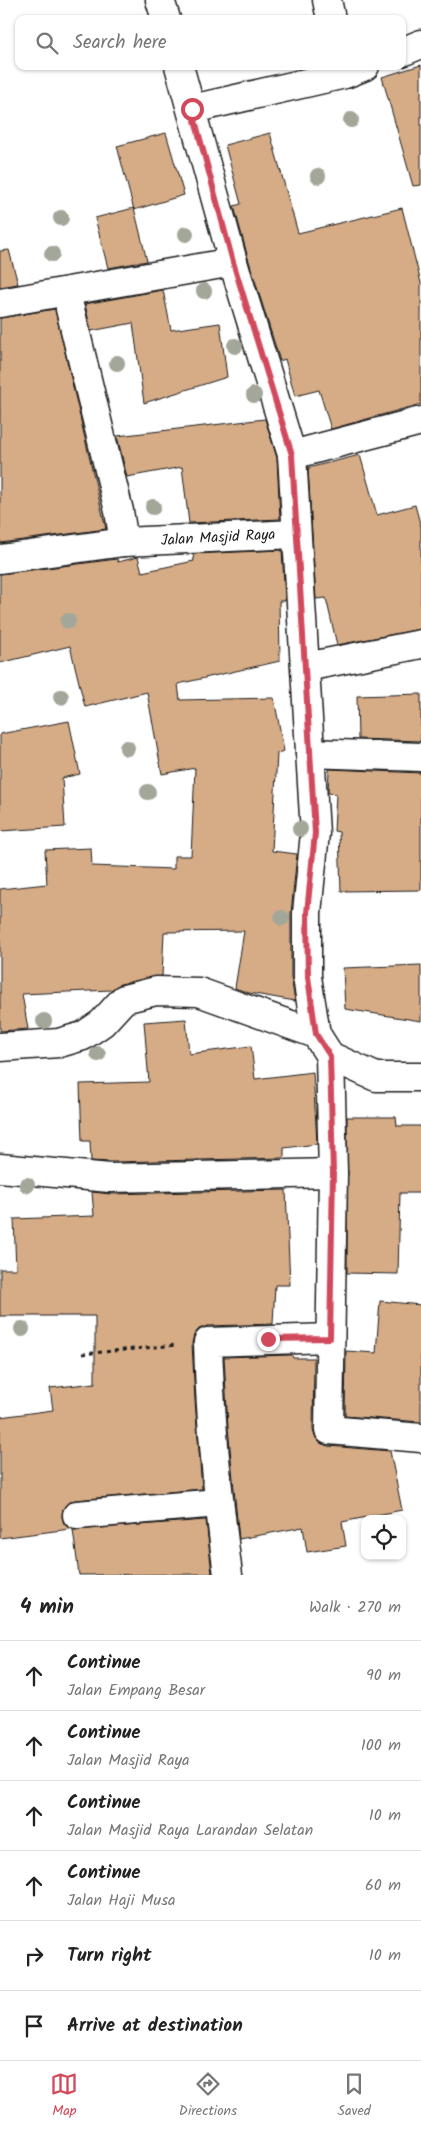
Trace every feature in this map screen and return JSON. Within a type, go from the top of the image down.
[{"type":"street","points":[[160,0],[165,15]]},
{"type":"street","points":[[327,0],[330,15]]},
{"type":"street","points":[[406,50],[421,44]]},
{"type":"street","points":[[180,70],[233,262],[292,455],[295,534]]},
{"type":"street","points":[[192,109],[347,70]]},
{"type":"street","points":[[0,303],[233,262]]},
{"type":"street","points":[[70,309],[119,511],[124,542]]},
{"type":"street","points":[[292,455],[421,421]]},
{"type":"street","name":"Jalan Masjid Raya","points":[[0,559],[124,542],[295,534],[306,667],[315,833],[307,913],[308,977],[323,1045],[333,1173],[329,1430],[421,1438]]},
{"type":"street","points":[[306,667],[421,644]]},
{"type":"street","points":[[310,754],[421,757]]},
{"type":"street","points":[[0,1047],[59,1043],[83,1036],[102,1023],[124,999],[156,991],[199,992],[323,1045],[376,1077],[421,1077]]},
{"type":"street","points":[[0,1168],[110,1178],[333,1173]]},
{"type":"street","points":[[228,1575],[218,1503],[210,1400],[208,1342],[330,1338]]},
{"type":"street","points":[[77,1515],[218,1503]]},
{"type":"path","points":[[82,1354],[208,1342]]},
{"type":"building","points":[[421,65],[421,185],[413,186],[382,77]]},
{"type":"building","points":[[166,133],[184,195],[134,210],[117,146]]},
{"type":"building","points":[[270,133],[298,233],[402,208],[421,283],[421,404],[331,429],[319,390],[295,396],[285,359],[280,361],[248,258],[234,206],[241,204],[225,145]]},
{"type":"building","points":[[134,208],[147,261],[108,268],[95,218]]},
{"type":"building","points":[[9,250],[18,284],[0,287],[0,251]]},
{"type":"building","points":[[163,290],[171,330],[220,323],[227,377],[144,403],[133,323],[91,331],[85,304]]},
{"type":"building","points":[[55,309],[106,529],[0,543],[0,318]]},
{"type":"building","points":[[265,419],[277,458],[280,519],[189,523],[182,467],[127,477],[117,436]]},
{"type":"building","points":[[360,455],[377,515],[415,505],[421,527],[421,629],[337,645],[326,598],[316,599],[308,468]]},
{"type":"building","points":[[282,550],[285,601],[279,601],[280,661],[178,684],[180,700],[274,698],[284,751],[277,753],[272,851],[297,854],[291,913],[291,977],[295,1001],[249,993],[235,988],[244,931],[164,932],[162,976],[120,984],[111,990],[22,994],[28,1029],[0,1031],[0,889],[47,884],[45,850],[91,848],[92,866],[174,869],[174,856],[191,856],[195,768],[162,774],[147,692],[85,707],[70,646],[0,663],[0,574],[117,559],[118,562],[138,557],[142,572],[194,561],[193,554]]},
{"type":"building","points":[[421,694],[421,741],[358,739],[357,696]]},
{"type":"building","points":[[69,721],[80,774],[62,778],[65,827],[0,831],[0,734]]},
{"type":"building","points":[[329,769],[421,773],[421,890],[341,891],[339,832],[334,831],[336,794],[328,793]]},
{"type":"building","points":[[421,965],[421,1021],[345,1009],[343,968]]},
{"type":"building","points":[[186,1019],[189,1054],[251,1046],[255,1079],[313,1072],[317,1144],[284,1148],[284,1158],[91,1161],[90,1141],[82,1141],[80,1084],[149,1082],[144,1022]]},
{"type":"building","points":[[347,1117],[396,1117],[397,1126],[421,1126],[421,1193],[400,1193],[398,1274],[347,1273]]},
{"type":"building","points":[[286,1190],[290,1285],[275,1285],[273,1324],[207,1326],[199,1329],[194,1335],[192,1343],[195,1401],[202,1489],[75,1500],[68,1503],[63,1509],[62,1517],[64,1524],[70,1529],[0,1538],[0,1417],[53,1410],[50,1388],[95,1383],[95,1316],[0,1316],[0,1269],[16,1269],[14,1219],[94,1216],[92,1192],[110,1194]]},
{"type":"building","points":[[380,1301],[421,1305],[421,1422],[345,1416],[346,1351],[376,1353]]},
{"type":"building","points":[[292,1355],[293,1358],[314,1358],[313,1430],[315,1437],[320,1443],[328,1446],[390,1451],[402,1510],[377,1515],[361,1515],[361,1518],[342,1522],[346,1546],[307,1552],[303,1527],[239,1539],[228,1428],[224,1357]]},
{"type":"building","points":[[206,1520],[212,1574],[79,1575],[73,1530]]},
{"type":"route","points":[[192,109],[233,262],[292,455],[295,534],[306,667],[315,833],[307,913],[308,977],[316,1034],[330,1056],[333,1173],[330,1338],[268,1339]]}]
